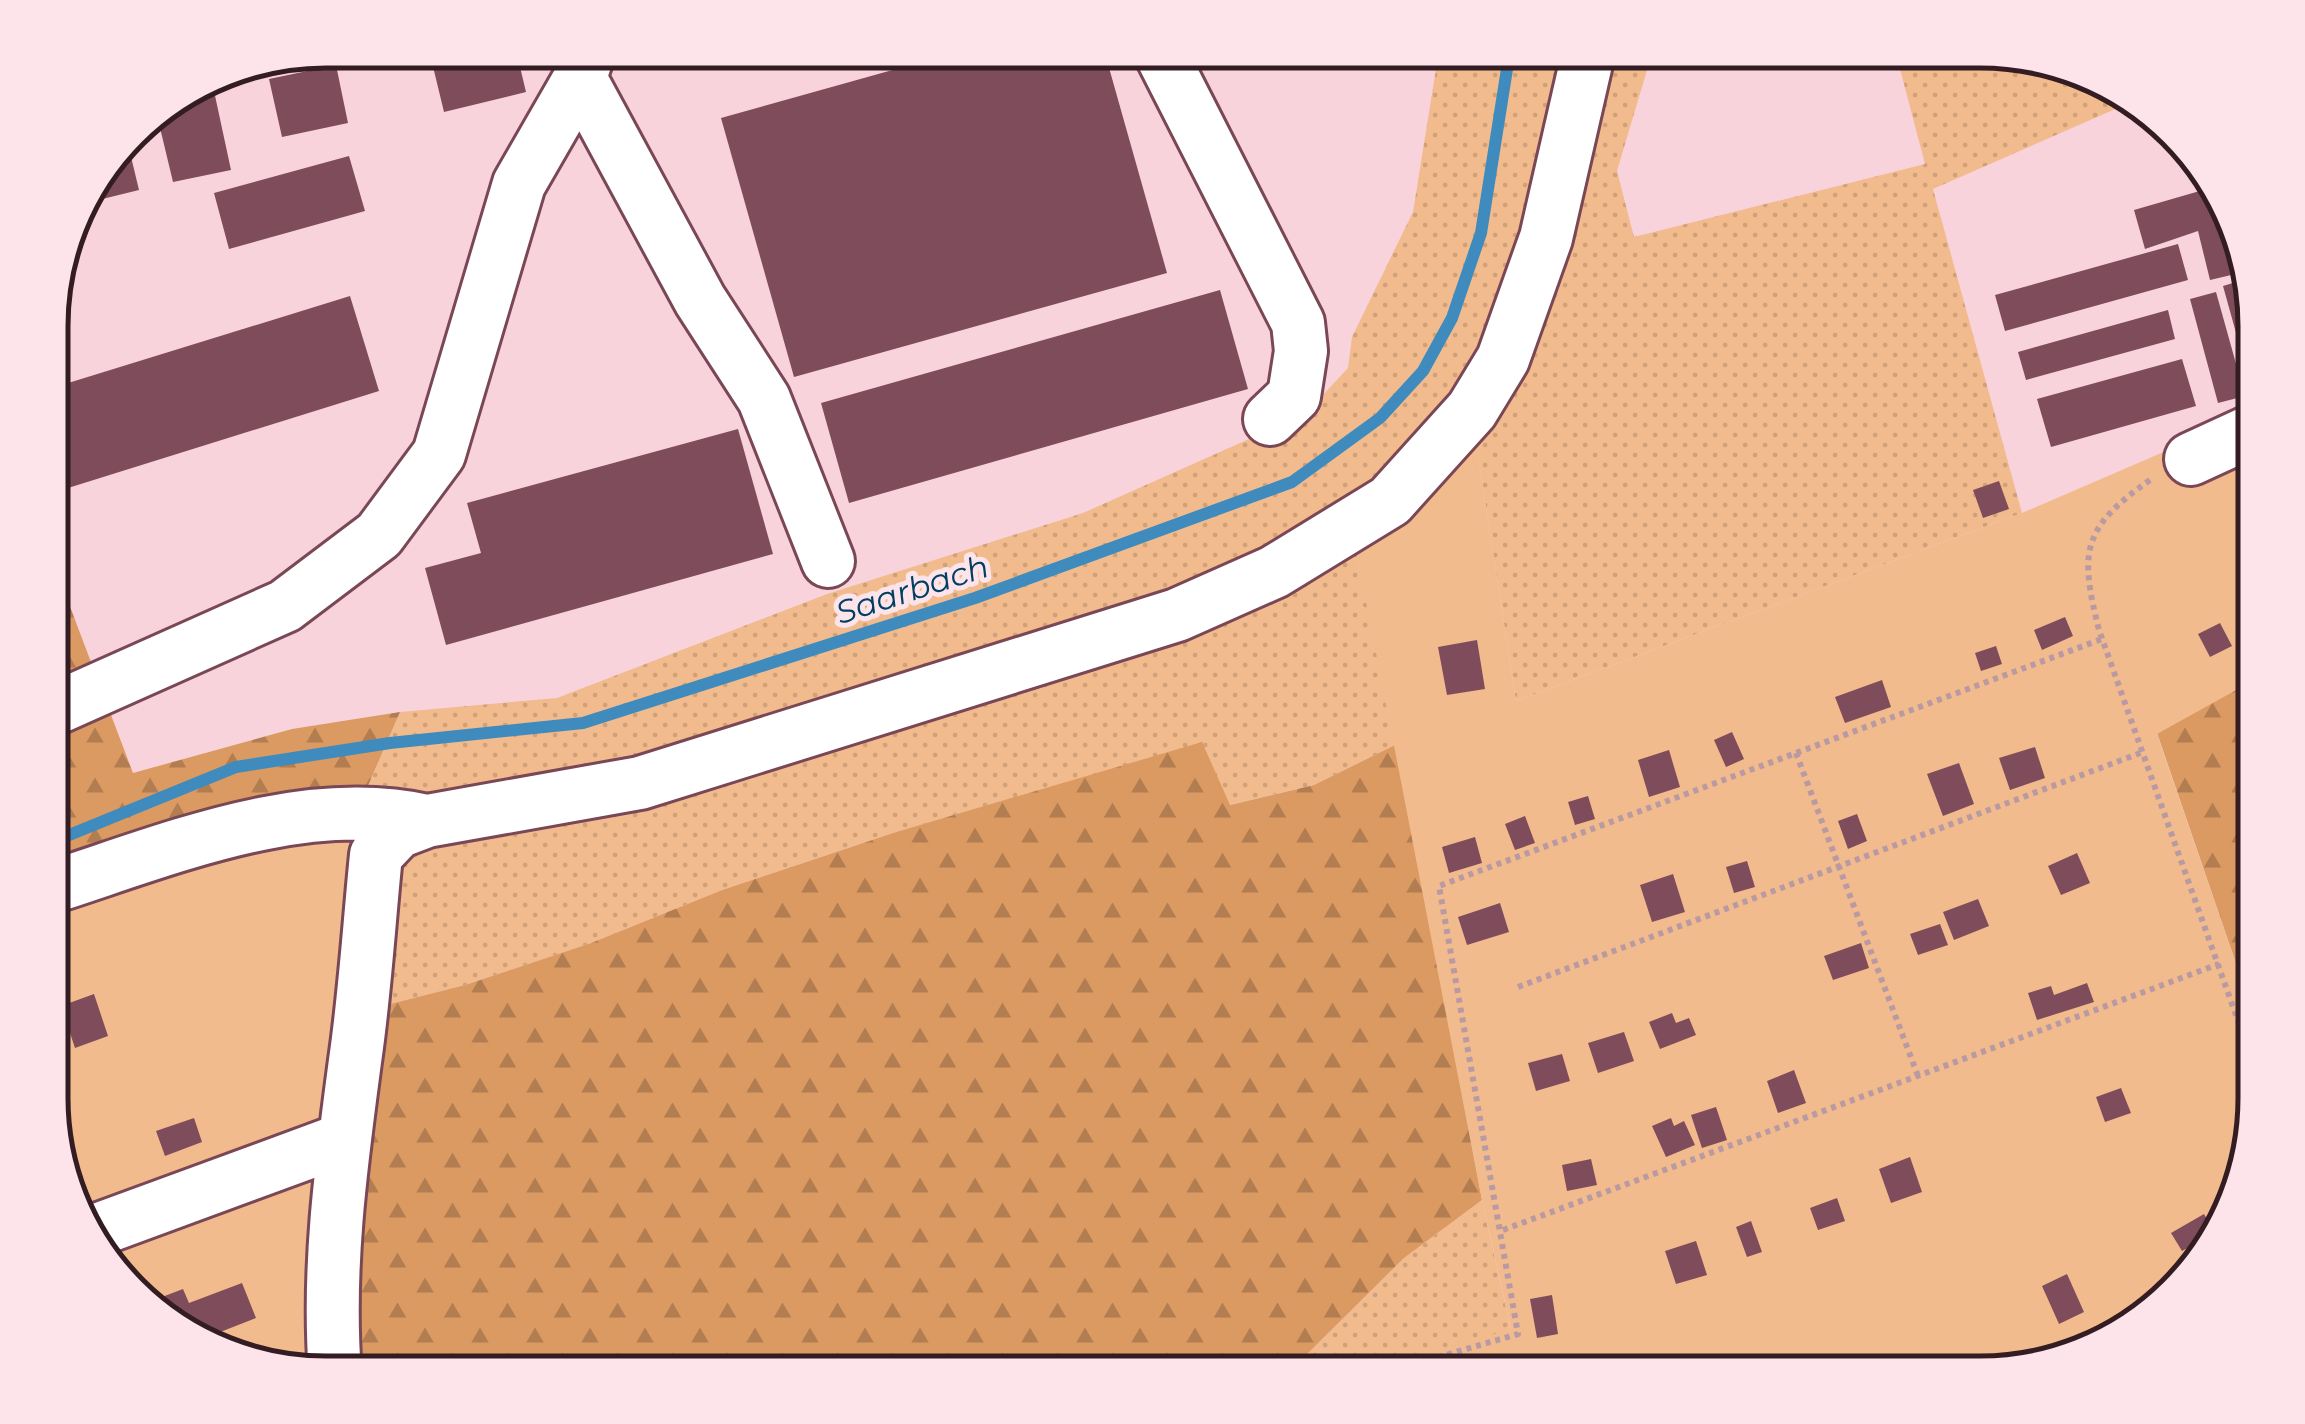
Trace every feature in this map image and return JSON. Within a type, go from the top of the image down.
[{"type":"lane","points":[[68,703],[285,606],[379,535],[439,454],[520,184],[583,68]]},
{"type":"lane","points":[[587,68],[700,300],[764,399],[828,561]]},
{"type":"lane","points":[[1169,68],[1298,323],[1301,351],[1294,396],[1270,419]]},
{"type":"lane","points":[[334,1356],[330,1311],[342,1140],[355,1062],[376,855],[398,832],[427,821],[640,782],[1177,615],[1274,572],[1390,501],[1472,410],[1504,360],[1546,238],[1584,68]]},
{"type":"lane","points":[[2191,459],[2237,438]]},
{"type":"lane","points":[[68,882],[251,828],[339,811],[386,812],[427,821]]},
{"type":"lane","points":[[103,1228],[342,1140]]},
{"type":"path","points":[[2191,459],[2109,509],[2093,537],[2087,582],[2102,639],[2237,1018]]},
{"type":"path","points":[[1442,1356],[1518,1334],[1503,1230],[1439,886],[2102,639]]},
{"type":"path","points":[[1518,986],[2143,752]]},
{"type":"path","points":[[1796,753],[1918,1076]]},
{"type":"path","points":[[1503,1230],[2218,964]]},
{"type":"shaded area","points":[[1436,68],[1648,68],[1617,171],[1634,237],[1925,164],[1900,68],[1980,68],[2046,76],[2094,94],[2118,108],[1933,189],[2022,513],[1516,701],[1474,430],[1354,540],[1397,744],[1314,785],[1229,805],[1202,743],[896,832],[722,890],[591,943],[465,985],[386,1005],[364,795],[400,712],[557,698],[827,594],[1083,513],[1305,414],[1348,368],[1352,337],[1413,212]]},
{"type":"shaded area","points":[[2237,420],[2237,689],[2157,734],[2237,967],[2237,1116],[2233,1149],[2211,1213],[2194,1242],[2162,1281],[2109,1322],[2063,1343],[2030,1352],[1997,1356],[1420,1356],[1511,1329],[1482,1200],[1354,539],[1474,429],[1516,701],[2022,513]]},
{"type":"shaded area","points":[[364,795],[325,1356],[275,1352],[242,1343],[182,1313],[131,1269],[94,1213],[76,1165],[70,1132],[68,869]]},
{"type":"shaded area","points":[[1482,1200],[1511,1330],[1422,1356],[1305,1356],[1404,1258]]},
{"type":"green space","points":[[68,601],[133,773],[292,729],[400,712],[364,795],[68,869]]},
{"type":"green space","points":[[2237,689],[2237,966],[2157,733]]},
{"type":"green space","points":[[1202,742],[1230,805],[1314,785],[1397,744],[1482,1200],[1404,1258],[1305,1356],[354,1356],[351,1311],[386,1005],[465,985],[591,943],[722,890],[896,832]]},
{"type":"building","points":[[337,68],[348,123],[282,137],[269,79]]},
{"type":"building","points":[[433,68],[520,68],[526,92],[444,112]]},
{"type":"building","points":[[900,68],[1109,68],[1167,273],[794,377],[721,118]]},
{"type":"building","points":[[214,93],[231,170],[173,182],[160,127]]},
{"type":"building","points":[[131,155],[139,190],[101,199]]},
{"type":"building","points":[[349,156],[365,211],[229,249],[214,193]]},
{"type":"building","points":[[2200,191],[2224,242],[2233,275],[2210,280],[2198,231],[2145,249],[2134,210]]},
{"type":"building","points":[[2178,244],[2188,280],[2005,331],[1995,295]]},
{"type":"building","points":[[2234,283],[2237,336],[2223,286]]},
{"type":"building","points":[[1220,290],[1248,389],[849,503],[821,403]]},
{"type":"building","points":[[2216,292],[2237,367],[2237,398],[2218,403],[2190,299]]},
{"type":"building","points":[[350,296],[379,391],[68,488],[68,383]]},
{"type":"building","points":[[2168,310],[2175,339],[2026,380],[2018,352]]},
{"type":"building","points":[[2182,359],[2196,406],[2051,447],[2037,399]]},
{"type":"building","points":[[738,429],[773,554],[446,645],[425,568],[481,553],[467,503]]},
{"type":"building","points":[[1999,481],[2009,509],[1983,518],[1973,490]]},
{"type":"building","points":[[2065,617],[2073,636],[2042,650],[2034,630]]},
{"type":"building","points":[[2220,623],[2232,646],[2210,657],[2198,634]]},
{"type":"building","points":[[1477,640],[1485,689],[1447,695],[1438,647]]},
{"type":"building","points":[[1996,646],[2002,664],[1981,671],[1975,653]]},
{"type":"building","points":[[1882,680],[1891,707],[1845,723],[1835,697]]},
{"type":"building","points":[[1732,732],[1744,759],[1726,767],[1714,740]]},
{"type":"building","points":[[2035,747],[2045,778],[2010,790],[1999,758]]},
{"type":"building","points":[[1669,750],[1680,787],[1649,797],[1638,760]]},
{"type":"building","points":[[1959,763],[1974,804],[1943,816],[1927,774]]},
{"type":"building","points":[[1588,796],[1595,819],[1575,825],[1568,802]]},
{"type":"building","points":[[1857,814],[1867,841],[1848,849],[1838,821]]},
{"type":"building","points":[[1525,816],[1535,843],[1515,850],[1505,824]]},
{"type":"building","points":[[1475,837],[1482,863],[1449,873],[1442,847]]},
{"type":"building","points":[[2077,853],[2090,883],[2061,895],[2048,866]]},
{"type":"building","points":[[1747,861],[1755,887],[1734,893],[1726,867]]},
{"type":"building","points":[[1673,874],[1685,912],[1652,922],[1640,885]]},
{"type":"building","points":[[1978,899],[1989,926],[1954,940],[1943,912]]},
{"type":"building","points":[[1500,903],[1509,932],[1467,945],[1458,917]]},
{"type":"building","points":[[1940,924],[1948,945],[1918,955],[1910,934]]},
{"type":"building","points":[[1861,943],[1869,968],[1833,980],[1824,956]]},
{"type":"building","points":[[2087,983],[2094,1002],[2037,1020],[2028,993],[2051,986],[2054,995]]},
{"type":"building","points":[[94,994],[108,1036],[75,1048],[68,1027],[68,1003]]},
{"type":"building","points":[[1672,1013],[1676,1023],[1689,1018],[1696,1035],[1660,1049],[1649,1022]]},
{"type":"building","points":[[1624,1032],[1634,1061],[1598,1073],[1588,1043]]},
{"type":"building","points":[[1562,1054],[1570,1081],[1536,1091],[1528,1063]]},
{"type":"building","points":[[1794,1070],[1806,1103],[1778,1113],[1767,1081]]},
{"type":"building","points":[[2121,1088],[2131,1113],[2105,1122],[2096,1097]]},
{"type":"building","points":[[1716,1107],[1727,1140],[1702,1148],[1691,1115]]},
{"type":"building","points":[[194,1118],[202,1142],[165,1156],[156,1131]]},
{"type":"building","points":[[1671,1118],[1674,1126],[1684,1121],[1695,1145],[1666,1157],[1652,1126]]},
{"type":"building","points":[[1910,1157],[1922,1192],[1891,1203],[1879,1169]]},
{"type":"building","points":[[1591,1159],[1597,1185],[1567,1191],[1562,1165]]},
{"type":"building","points":[[1837,1198],[1845,1221],[1818,1230],[1810,1208]]},
{"type":"building","points":[[2204,1214],[2207,1220],[2191,1246],[2182,1251],[2171,1233]]},
{"type":"building","points":[[1751,1221],[1762,1252],[1747,1257],[1736,1227]]},
{"type":"building","points":[[1696,1241],[1707,1275],[1676,1284],[1665,1251]]},
{"type":"building","points":[[2067,1274],[2084,1312],[2059,1324],[2042,1286]]},
{"type":"building","points":[[242,1283],[256,1318],[218,1333],[162,1297],[183,1289],[189,1303]]},
{"type":"building","points":[[1552,1295],[1558,1334],[1537,1338],[1530,1299]]},
{"type":"waterway","name":"Saarbach","points":[[68,835],[236,767],[390,743],[583,723],[975,598],[1292,482],[1380,418],[1423,371],[1452,318],[1481,233],[1507,68]]}]
